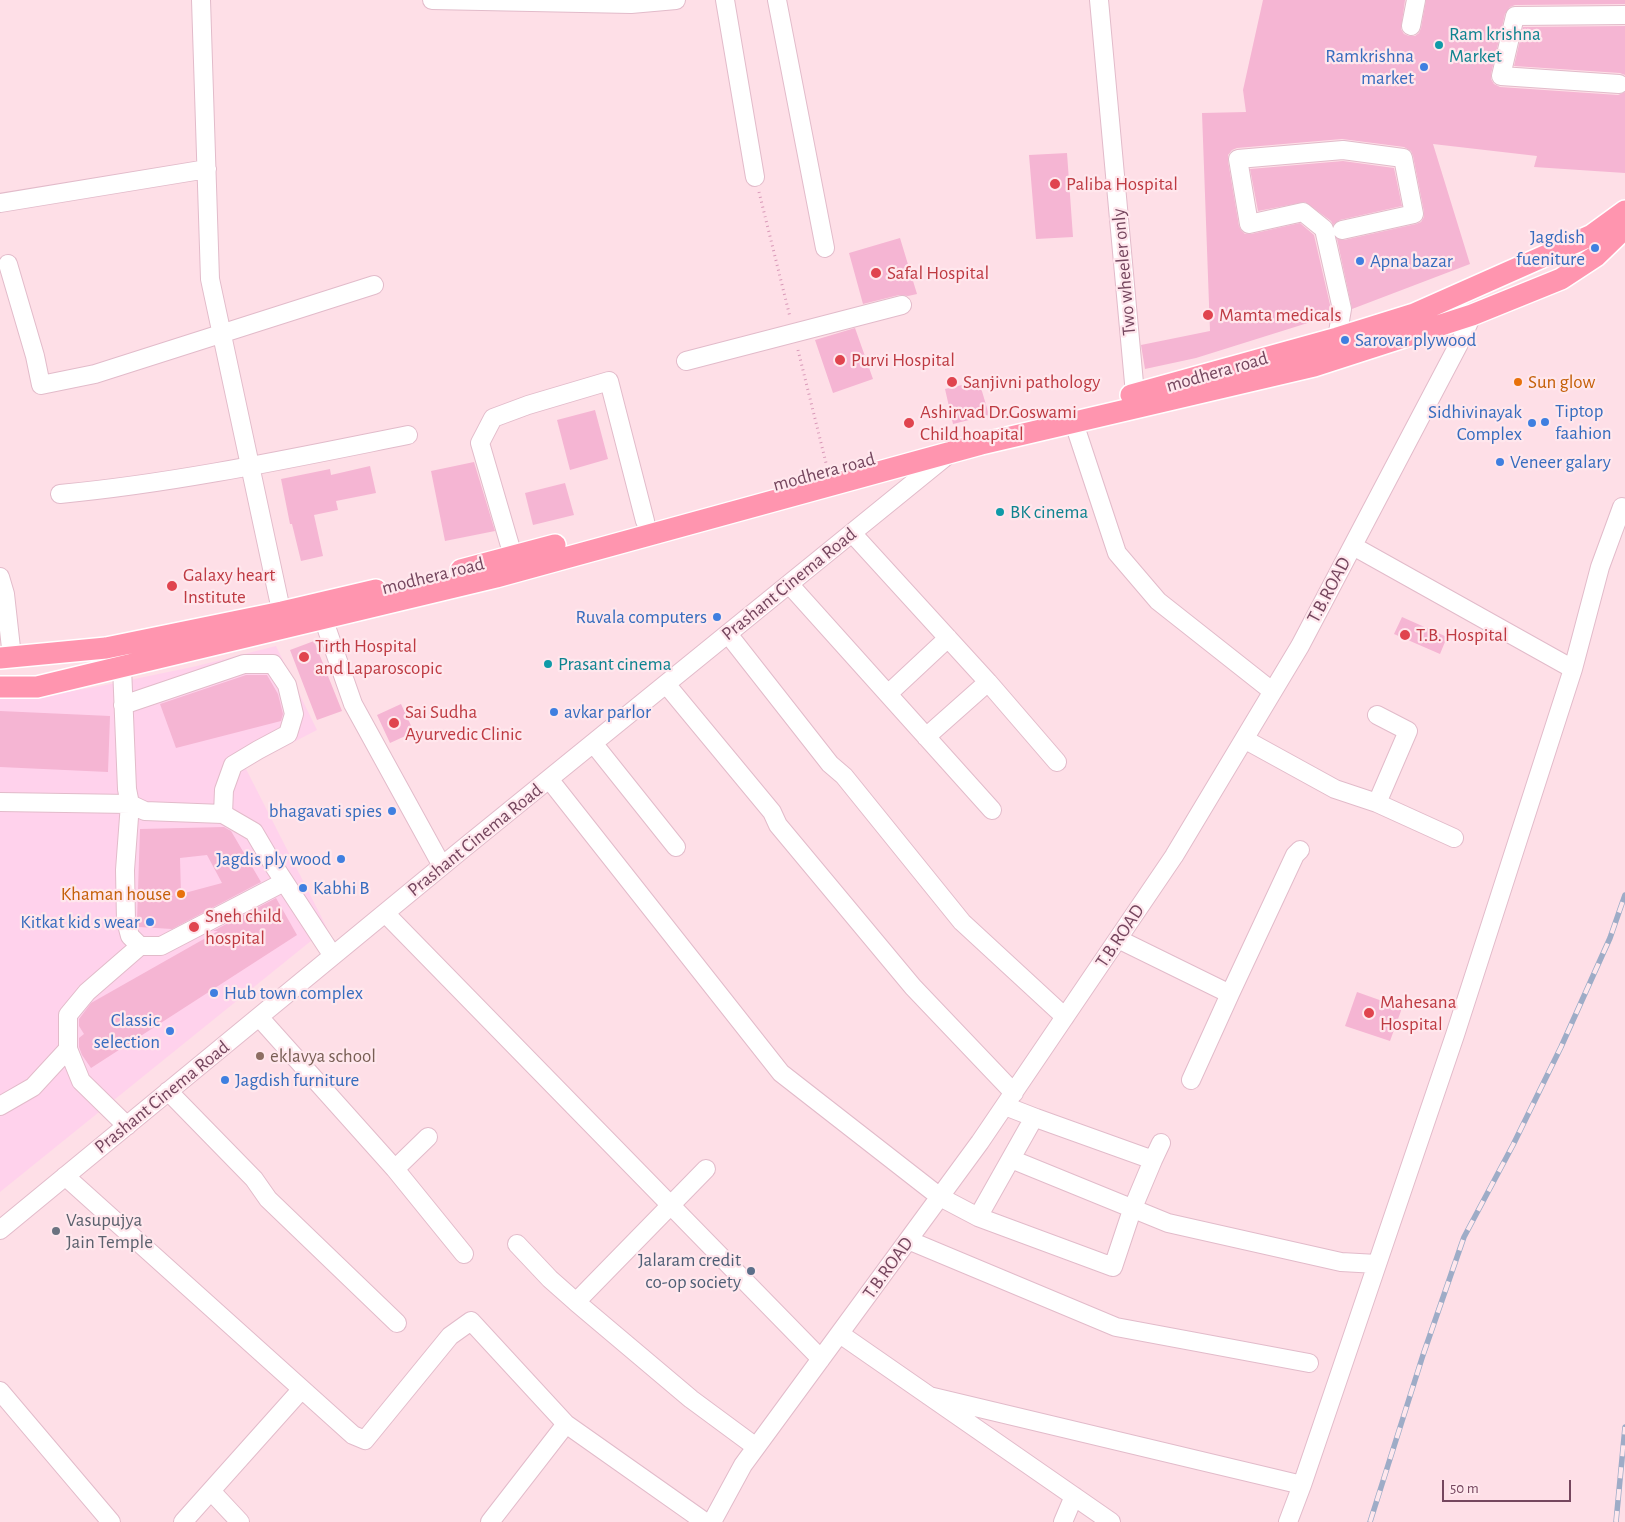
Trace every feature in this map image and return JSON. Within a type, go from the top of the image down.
[{"type":"main road","name":"modhera road","points":[[6,658],[106,648],[283,620],[979,430],[1135,394],[1337,338],[1414,314],[1592,236],[1625,211]]},
{"type":"main road","points":[[0,687],[37,687],[122,667],[283,620],[322,618],[496,577],[952,452],[1314,366],[1472,315],[1561,279],[1596,256],[1625,228]]},
{"type":"street","points":[[201,0],[210,279],[283,620]]},
{"type":"street","points":[[432,0],[631,4],[676,0]]},
{"type":"street","points":[[725,0],[755,177]]},
{"type":"street","points":[[777,0],[824,248]]},
{"type":"street","name":"Two wheeler only","points":[[1099,0],[1135,394]]},
{"type":"street","points":[[1411,26],[1416,0]]},
{"type":"street","points":[[1619,84],[1501,76],[1515,16],[1625,15]]},
{"type":"street","points":[[1337,338],[1342,309],[1324,229],[1303,212],[1249,224],[1238,158],[1343,150],[1403,158],[1414,214],[1342,230]]},
{"type":"street","points":[[0,204],[207,168]]},
{"type":"street","points":[[8,264],[35,356],[41,385],[95,374],[374,285]]},
{"type":"street","points":[[686,361],[902,305]]},
{"type":"street","name":"T.B.ROAD","points":[[712,1522],[743,1465],[940,1198],[1010,1099],[1174,856],[1300,646],[1462,338],[1472,315]]},
{"type":"street","points":[[513,556],[480,443],[484,434],[494,418],[528,405],[609,381],[646,521]]},
{"type":"street","points":[[1074,423],[1117,553],[1158,601],[1272,692]]},
{"type":"street","points":[[60,494],[114,489],[250,466],[408,435]]},
{"type":"street","name":"Prashant Cinema Road","points":[[0,1230],[442,866],[952,452]]},
{"type":"street","points":[[1288,1522],[1455,1035],[1573,669],[1600,567],[1622,507]]},
{"type":"street","points":[[852,533],[988,682],[1057,762]]},
{"type":"street","points":[[1352,546],[1573,669]]},
{"type":"street","points":[[0,576],[5,594],[6,658]]},
{"type":"street","points":[[789,584],[992,810]]},
{"type":"street","points":[[322,618],[353,704],[442,866]]},
{"type":"street","points":[[728,634],[830,764],[844,776],[962,922],[1065,1016]]},
{"type":"street","points":[[888,694],[948,638]]},
{"type":"street","points":[[123,704],[244,664],[273,664],[287,684],[294,714],[288,734],[234,765],[224,790],[223,814]]},
{"type":"street","points":[[122,667],[127,789],[130,804],[125,870],[126,921],[130,936],[140,946]]},
{"type":"street","points":[[926,737],[988,682]]},
{"type":"street","points":[[666,684],[772,812],[778,825],[913,987],[1010,1099],[1036,1118],[1152,1160]]},
{"type":"street","points":[[1377,803],[1408,732],[1378,715]]},
{"type":"street","points":[[1244,740],[1335,789],[1377,803],[1454,838]]},
{"type":"street","points":[[593,743],[676,847]]},
{"type":"street","points":[[549,779],[781,1073],[940,1198],[978,1217],[1112,1267],[1132,1210],[1152,1160],[1161,1143]]},
{"type":"street","points":[[0,802],[130,804],[145,811],[223,814],[254,832],[284,882],[333,956]]},
{"type":"street","points":[[1191,1080],[1295,855],[1300,850]]},
{"type":"street","points":[[127,1126],[81,1082],[68,1049],[68,1015],[87,992],[140,946],[161,946],[284,882]]},
{"type":"street","points":[[385,913],[821,1359]]},
{"type":"street","points":[[1118,939],[1230,994]]},
{"type":"street","points":[[259,1017],[396,1169],[464,1254]]},
{"type":"street","points":[[0,1106],[7,1104],[33,1087],[68,1049]]},
{"type":"street","points":[[168,1091],[254,1179],[268,1199],[397,1323]]},
{"type":"street","points":[[978,1217],[1031,1123],[1036,1118]]},
{"type":"street","points":[[396,1169],[428,1138]]},
{"type":"street","points":[[1011,1159],[1132,1210],[1168,1223],[1341,1262],[1377,1264]]},
{"type":"street","points":[[576,1302],[706,1169]]},
{"type":"street","points":[[65,1176],[301,1390],[353,1434],[365,1440],[450,1336],[471,1321],[566,1424],[705,1522]]},
{"type":"street","points":[[908,1240],[1116,1328],[1308,1363]]},
{"type":"street","points":[[517,1244],[550,1279],[576,1302],[691,1399],[756,1447]]},
{"type":"street","points":[[840,1334],[1111,1522]]},
{"type":"street","points":[[184,1522],[301,1390]]},
{"type":"street","points":[[0,1391],[111,1522]]},
{"type":"street","points":[[929,1396],[1302,1485]]},
{"type":"street","points":[[491,1522],[566,1424]]},
{"type":"street","points":[[211,1491],[240,1522]]},
{"type":"street","points":[[1063,1522],[1074,1496]]},
{"type":"shaded area","points":[[276,646],[317,730],[245,767],[327,928],[0,1192],[0,696],[41,696],[96,687],[197,666]]},
{"type":"building","points":[[1263,0],[1405,0],[1401,29],[1404,34],[1415,36],[1421,28],[1426,0],[1625,0],[1625,4],[1515,5],[1510,7],[1505,14],[1491,79],[1494,84],[1500,87],[1618,95],[1625,92],[1625,173],[1534,167],[1537,156],[1433,144],[1470,264],[1352,309],[1337,239],[1344,240],[1421,222],[1424,212],[1411,151],[1404,147],[1342,139],[1232,150],[1228,155],[1228,161],[1241,230],[1245,234],[1251,234],[1300,223],[1314,235],[1331,309],[1330,316],[1196,358],[1145,369],[1141,345],[1210,331],[1202,113],[1246,112],[1243,90]]},
{"type":"building","points":[[1625,26],[1625,75],[1620,73],[1514,66],[1523,27]]},
{"type":"building","points":[[1067,153],[1073,237],[1036,239],[1029,155]]},
{"type":"building","points":[[1343,161],[1394,168],[1402,206],[1340,220],[1333,225],[1331,221],[1305,202],[1258,211],[1250,169]]},
{"type":"building","points":[[900,238],[917,294],[899,295],[863,304],[849,253]]},
{"type":"building","points":[[855,328],[873,379],[833,393],[815,340]]},
{"type":"building","points":[[979,381],[989,415],[953,424],[945,389]]},
{"type":"building","points":[[595,410],[608,459],[570,470],[557,420]]},
{"type":"building","points":[[474,462],[495,531],[445,541],[431,471]]},
{"type":"building","points":[[370,466],[376,493],[336,501],[338,510],[314,515],[323,556],[301,561],[292,524],[290,524],[281,479],[330,469],[331,475]]},
{"type":"building","points":[[565,483],[574,515],[533,525],[525,493]]},
{"type":"building","points":[[1402,617],[1447,637],[1440,654],[1394,634]]},
{"type":"building","points":[[314,641],[342,711],[317,720],[290,650]]},
{"type":"building","points":[[246,675],[267,675],[278,694],[283,714],[281,721],[176,748],[160,704]]},
{"type":"building","points":[[401,704],[414,732],[390,743],[377,715]]},
{"type":"building","points":[[0,711],[110,716],[108,772],[0,767]]},
{"type":"building","points":[[224,827],[231,831],[261,882],[172,929],[139,927],[137,921],[140,829]],"holes":[[[207,855],[222,883],[181,894],[180,858]]]},
{"type":"building","points":[[276,898],[297,935],[91,1068],[79,1047],[79,1038],[84,1034],[79,1026],[79,1019],[91,1003],[218,931],[213,931]]},
{"type":"building","points":[[1357,992],[1402,1008],[1390,1041],[1345,1026]]},
{"type":"railway","points":[[1370,1522],[1423,1355],[1464,1237],[1513,1145],[1561,1047],[1610,938],[1625,895]]},
{"type":"railway","points":[[1616,1522],[1625,1427]]},
{"type":"place","name":"Ram krishna Market","points":[[1439,45]]},
{"type":"place","name":"Ramkrishna market","points":[[1424,67]]},
{"type":"place","name":"Paliba Hospital","points":[[1055,184]]},
{"type":"place","name":"Jagdish fueniture","points":[[1595,248]]},
{"type":"place","name":"Apna bazar","points":[[1360,261]]},
{"type":"place","name":"Safal Hospital","points":[[876,273]]},
{"type":"place","name":"Mamta medicals","points":[[1208,315]]},
{"type":"place","name":"Sarovar plywood","points":[[1345,340]]},
{"type":"place","name":"Purvi Hospital","points":[[840,360]]},
{"type":"place","name":"Sanjivni pathology","points":[[952,382]]},
{"type":"place","name":"Sun glow","points":[[1518,382]]},
{"type":"place","name":"Tiptop faahion","points":[[1545,422]]},
{"type":"place","name":"Ashirvad Dr.Goswami Child hoapital","points":[[909,423]]},
{"type":"place","name":"Sidhivinayak Complex","points":[[1532,423]]},
{"type":"place","name":"Veneer galary","points":[[1500,462]]},
{"type":"place","name":"BK cinema","points":[[1000,512]]},
{"type":"place","name":"Galaxy heart Institute","points":[[172,586]]},
{"type":"place","name":"Ruvala computers","points":[[717,617]]},
{"type":"place","name":"T.B. Hospital","points":[[1405,635]]},
{"type":"place","name":"Tirth Hospital and Laparoscopic","points":[[304,657]]},
{"type":"place","name":"Prasant cinema","points":[[548,664]]},
{"type":"place","name":"avkar parlor","points":[[554,712]]},
{"type":"place","name":"Sai Sudha Ayurvedic Clinic","points":[[394,723]]},
{"type":"place","name":"bhagavati spies","points":[[392,811]]},
{"type":"place","name":"Jagdis ply wood","points":[[341,859]]},
{"type":"place","name":"Kabhi B","points":[[303,888]]},
{"type":"place","name":"Khaman house","points":[[181,894]]},
{"type":"place","name":"Kitkat kid s wear","points":[[150,922]]},
{"type":"place","name":"Sneh child hospital","points":[[194,927]]},
{"type":"place","name":"Hub town complex","points":[[214,993]]},
{"type":"place","name":"Mahesana Hospital","points":[[1369,1013]]},
{"type":"place","name":"Classic selection","points":[[170,1031]]},
{"type":"place","name":"eklavya school","points":[[260,1056]]},
{"type":"place","name":"Jagdish furniture","points":[[225,1080]]},
{"type":"place","name":"Vasupujya Jain Temple","points":[[56,1231]]},
{"type":"place","name":"Jalaram credit co-op society","points":[[751,1271]]}]
